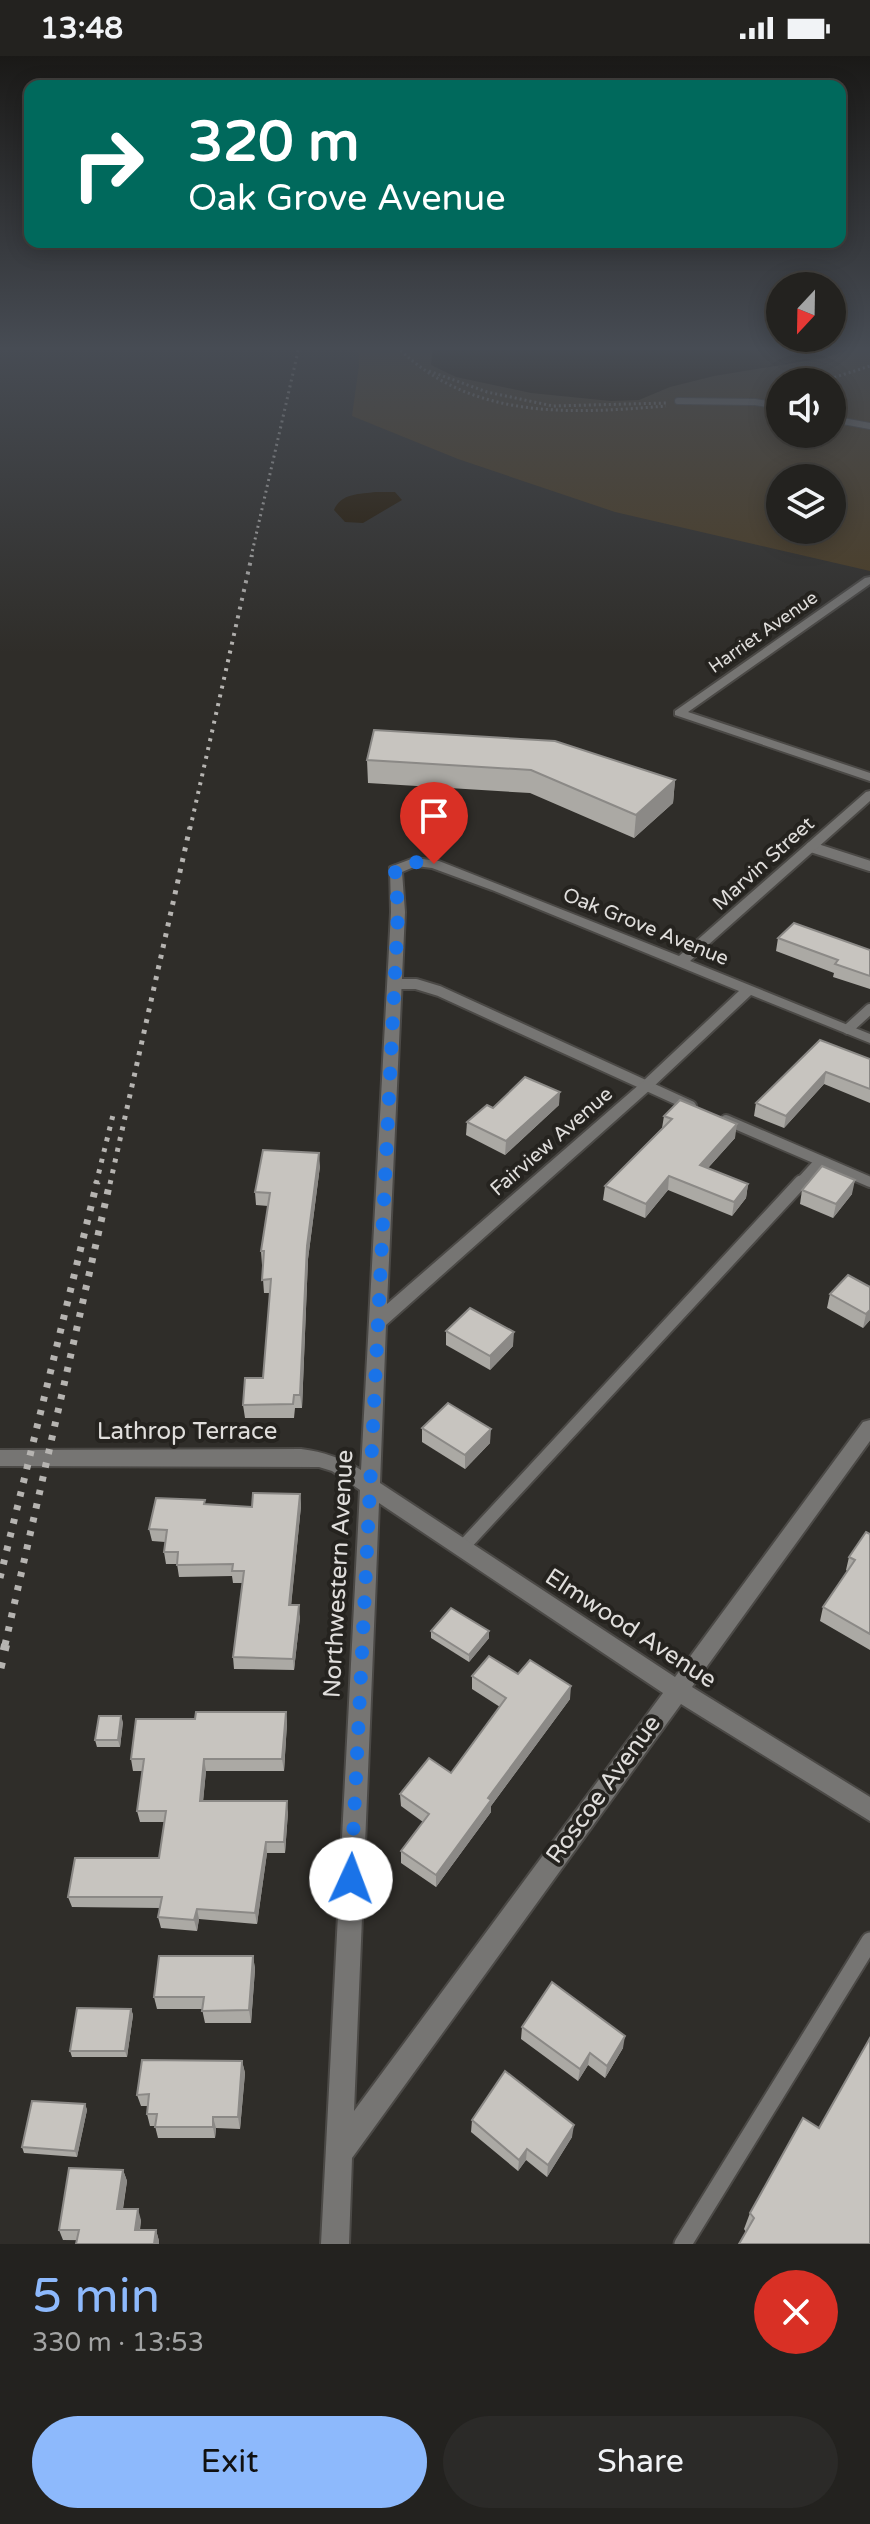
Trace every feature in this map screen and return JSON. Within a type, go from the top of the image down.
[{"type":"street","name":"Harriet Avenue","points":[[869,580],[679,713],[870,777]]},
{"type":"street","name":"Marvin Street","points":[[682,961],[870,795]]},
{"type":"street","name":"Oak Grove Avenue","points":[[404,864],[434,864],[870,1039]]},
{"type":"street","name":"Northwestern Avenue","points":[[335,2244],[368,1483],[379,1321],[398,912],[395,870],[404,864]]},
{"type":"street","name":"Fairview Avenue","points":[[379,1321],[646,1086],[748,990]]},
{"type":"street","name":"Roscoe Avenue","points":[[339,2154],[870,1427]]},
{"type":"street","name":"Lathrop Terrace","points":[[0,1458],[301,1457],[320,1459],[339,1466],[368,1483]]},
{"type":"street","name":"Elmwood Avenue","points":[[368,1483],[461,1549],[870,1810]]},
{"type":"lane","points":[[811,847],[870,866]]},
{"type":"lane","points":[[394,984],[416,984],[439,991],[704,1111]]},
{"type":"lane","points":[[848,1029],[870,1009]]},
{"type":"lane","points":[[718,1117],[870,1182]]},
{"type":"lane","points":[[461,1549],[820,1161]]},
{"type":"lane","points":[[683,2244],[870,1941]]},
{"type":"shaded area","points":[[434,449],[870,449],[870,571],[615,512]]},
{"type":"shaded area","points":[[395,492],[402,500],[363,523],[345,522],[334,510],[346,497]]},
{"type":"building","points":[[374,730],[555,741],[675,780],[636,815],[531,770],[367,760]]},
{"type":"building","points":[[794,923],[870,950],[870,976],[835,964],[838,960],[778,938]]},
{"type":"building","points":[[820,1040],[870,1059],[870,1089],[826,1072],[786,1116],[756,1103]]},
{"type":"building","points":[[525,1077],[560,1092],[506,1141],[467,1122],[487,1105],[493,1108]]},
{"type":"building","points":[[680,1100],[737,1124],[700,1165],[748,1184],[734,1202],[669,1176],[646,1204],[605,1186],[672,1119],[664,1116]]},
{"type":"building","points":[[263,1150],[319,1153],[307,1246],[300,1395],[294,1395],[293,1404],[243,1405],[245,1378],[263,1378],[271,1279],[262,1280],[264,1251],[261,1251],[270,1193],[255,1192]]},
{"type":"building","points":[[822,1166],[855,1180],[836,1204],[802,1190]]},
{"type":"building","points":[[848,1275],[870,1287],[870,1310],[866,1314],[830,1294]]},
{"type":"building","points":[[470,1308],[514,1332],[490,1356],[446,1331]]},
{"type":"building","points":[[448,1403],[491,1429],[465,1455],[422,1428]]},
{"type":"building","points":[[253,1493],[300,1494],[289,1605],[299,1605],[293,1659],[233,1657],[244,1571],[232,1571],[233,1564],[177,1565],[178,1552],[164,1552],[167,1530],[149,1529],[156,1498],[205,1500],[204,1504],[252,1507]]},
{"type":"building","points":[[866,1532],[870,1534],[870,1634],[823,1607],[855,1560],[849,1557]]},
{"type":"building","points":[[451,1608],[489,1631],[469,1655],[431,1631]]},
{"type":"building","points":[[489,1656],[518,1674],[530,1660],[571,1686],[488,1798],[491,1800],[436,1875],[401,1851],[429,1814],[400,1794],[429,1758],[451,1773],[506,1698],[472,1676]]},
{"type":"building","points":[[196,1712],[286,1712],[282,1759],[204,1759],[200,1801],[287,1801],[284,1842],[266,1842],[255,1913],[197,1909],[194,1920],[158,1917],[162,1897],[68,1897],[75,1858],[159,1858],[166,1811],[137,1811],[144,1759],[131,1759],[136,1719],[195,1719]]},
{"type":"building","points":[[99,1716],[121,1716],[118,1740],[95,1740]]},
{"type":"building","points":[[159,1956],[253,1956],[249,2010],[202,2011],[204,1997],[154,1997]]},
{"type":"building","points":[[552,1982],[625,2036],[607,2066],[590,2053],[580,2069],[522,2027]]},
{"type":"building","points":[[77,2008],[131,2009],[125,2051],[70,2051]]},
{"type":"building","points":[[870,2038],[870,2244],[739,2244],[754,2218],[750,2213],[803,2118],[819,2128]]},
{"type":"building","points":[[142,2060],[242,2061],[238,2117],[213,2117],[213,2127],[155,2127],[157,2114],[147,2114],[149,2094],[137,2095]]},
{"type":"building","points":[[505,2071],[574,2125],[548,2165],[527,2149],[519,2160],[472,2120]]},
{"type":"building","points":[[32,2101],[85,2104],[75,2151],[22,2147]]},
{"type":"building","points":[[69,2168],[123,2170],[117,2209],[138,2209],[135,2230],[156,2230],[154,2244],[76,2244],[79,2230],[59,2230]]},
{"type":"railway","points":[[251,557],[276,449]]},
{"type":"railway","points":[[190,829],[252,555]]},
{"type":"railway","points":[[110,1184],[190,827]]},
{"type":"railway","points":[[96,1184],[113,1115]]},
{"type":"railway","points":[[0,1578],[97,1182]]},
{"type":"railway","points":[[5,1645],[110,1182]]},
{"type":"railway","points":[[0,1668],[6,1643]]},
{"type":"route","points":[[351,1879],[398,912],[395,870],[414,862],[434,864]]}]
